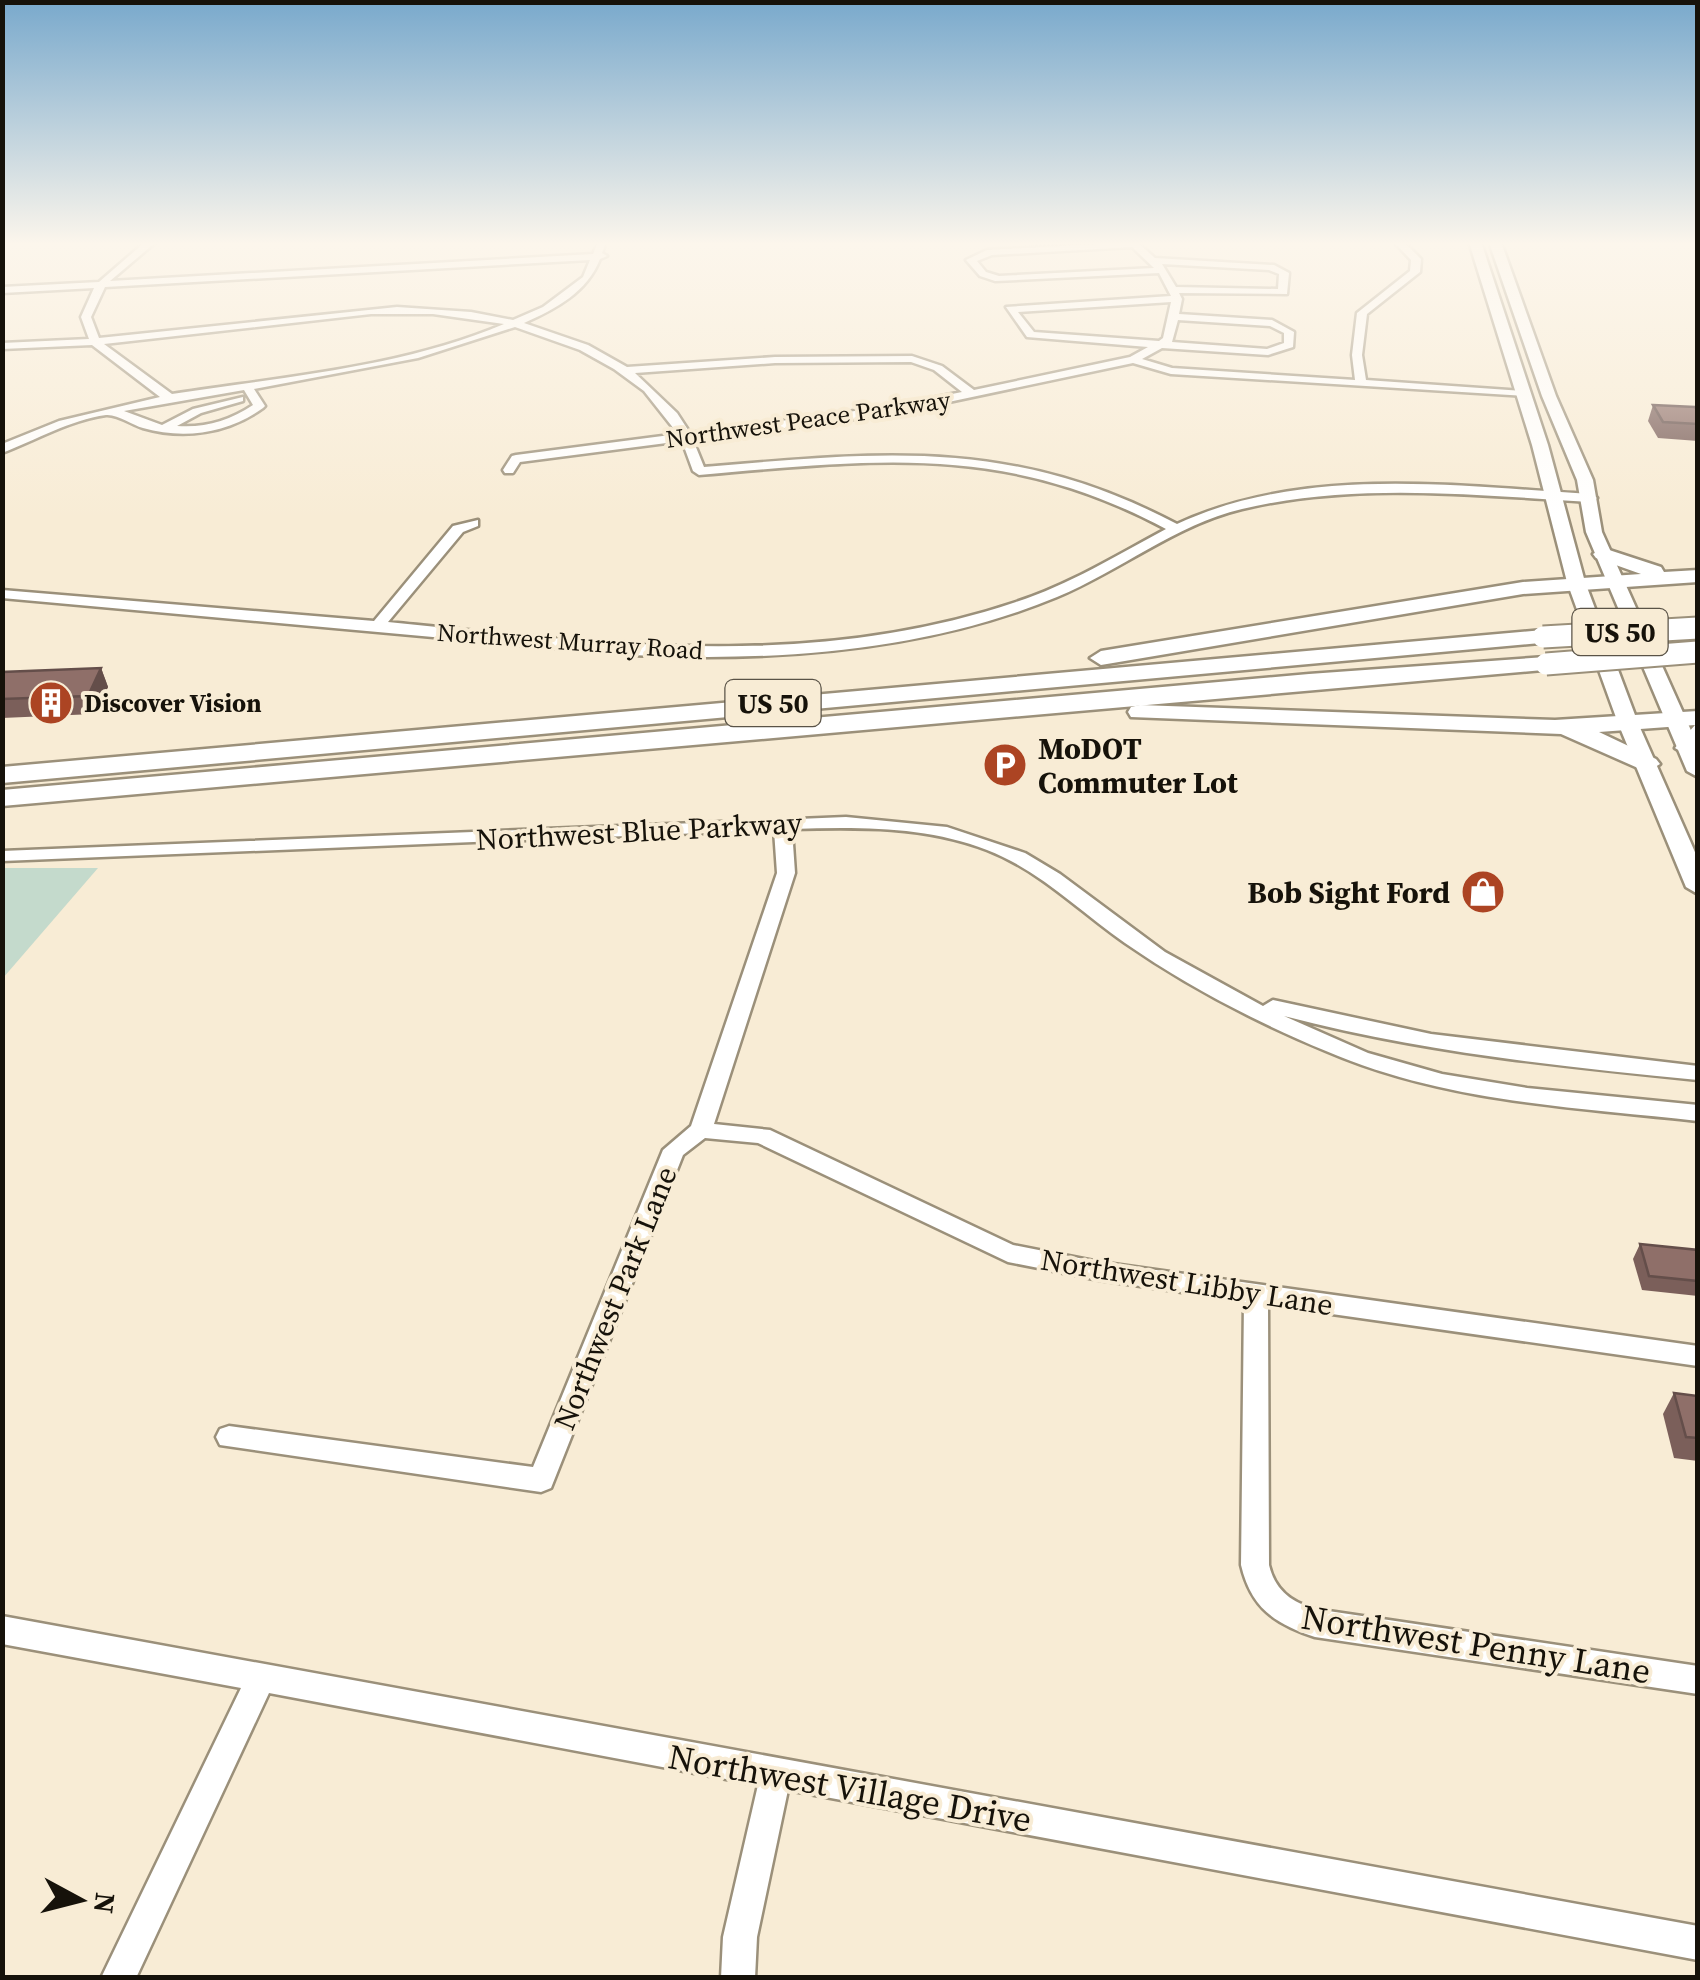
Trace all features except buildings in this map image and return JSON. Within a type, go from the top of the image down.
[{"type":"highway","points":[[1603,554],[1671,575]]},
{"type":"highway","points":[[930,689],[1539,586],[1573,573],[1616,580],[1698,576]]},
{"type":"highway","name":"US 50","points":[[2,774],[930,689],[1544,637],[1698,628]]},
{"type":"highway","name":"US 50","points":[[2,798],[987,710],[1698,652]]},
{"type":"highway","points":[[987,710],[1555,727],[1685,718]]},
{"type":"highway","points":[[1555,727],[1602,740],[1647,764]]},
{"type":"main road","points":[[1505,334],[1573,573],[1628,722],[1698,887]]},
{"type":"main road","points":[[1528,334],[1590,498],[1594,532],[1685,718],[1694,750]]},
{"type":"main road","points":[[1523,394],[1556,412]]},
{"type":"street","points":[[93,334],[96,343],[169,398]]},
{"type":"street","points":[[2,346],[96,343],[172,334]]},
{"type":"street","points":[[165,428],[197,410],[251,391],[429,352],[486,334]]},
{"type":"street","points":[[542,334],[622,371],[649,389],[686,437],[699,471],[829,460],[928,460],[995,467],[1041,473],[1128,500],[1173,527]]},
{"type":"street","points":[[1031,334],[1268,352],[1289,345],[1287,334]]},
{"type":"street","points":[[1161,346],[1170,334]]},
{"type":"street","points":[[1359,334],[1357,355],[1361,384]]},
{"type":"street","name":"Northwest Peace Parkway","points":[[509,470],[516,459],[892,410],[1133,360],[1161,346]]},
{"type":"street","points":[[622,371],[792,359],[912,359],[938,368],[972,394]]},
{"type":"street","points":[[1133,360],[1171,371],[1523,394]]},
{"type":"street","points":[[2,449],[114,411],[169,398],[251,391]]},
{"type":"street","points":[[114,411],[138,426],[204,430],[226,424],[259,406],[251,391]]},
{"type":"street","name":"Northwest Murray Road","points":[[2,594],[640,651],[775,651],[834,646],[956,624],[1037,600],[1083,580],[1173,527],[1234,507],[1324,491],[1418,488],[1590,498]]},
{"type":"street","points":[[377,626],[458,529],[473,523]]},
{"type":"street","name":"Northwest Blue Parkway","points":[[2,856],[846,822],[926,826],[999,847],[1044,871],[1132,940],[1228,994],[1362,1058],[1413,1075],[1698,1113]]},
{"type":"street","name":"Northwest Park Lane","points":[[228,1437],[541,1480],[674,1150],[700,1130],[786,873],[783,825]]},
{"type":"street","name":"Northwest Blue Parkway","points":[[1228,994],[1357,1030],[1431,1044],[1698,1073]]},
{"type":"street","name":"Northwest Libby Lane","points":[[700,1130],[762,1136],[1008,1253],[1256,1294],[1698,1356]]},
{"type":"street","name":"Northwest Penny Lane","points":[[1256,1294],[1255,1565],[1258,1585],[1272,1605],[1314,1624],[1698,1680]]},
{"type":"street","name":"Northwest Village Drive","points":[[2,1630],[1698,1943]]},
{"type":"street","points":[[118,1978],[261,1680]]},
{"type":"street","points":[[738,1978],[740,1937],[776,1775]]},
{"type":"green space","points":[[2,868],[98,868],[3,978]]},
{"type":"place","name":"Discover Vision","points":[[51,703]]},
{"type":"place","name":"MoDOT Commuter Lot","points":[[1005,765]]},
{"type":"place","name":"Bob Sight Ford","points":[[1483,892]]}]
